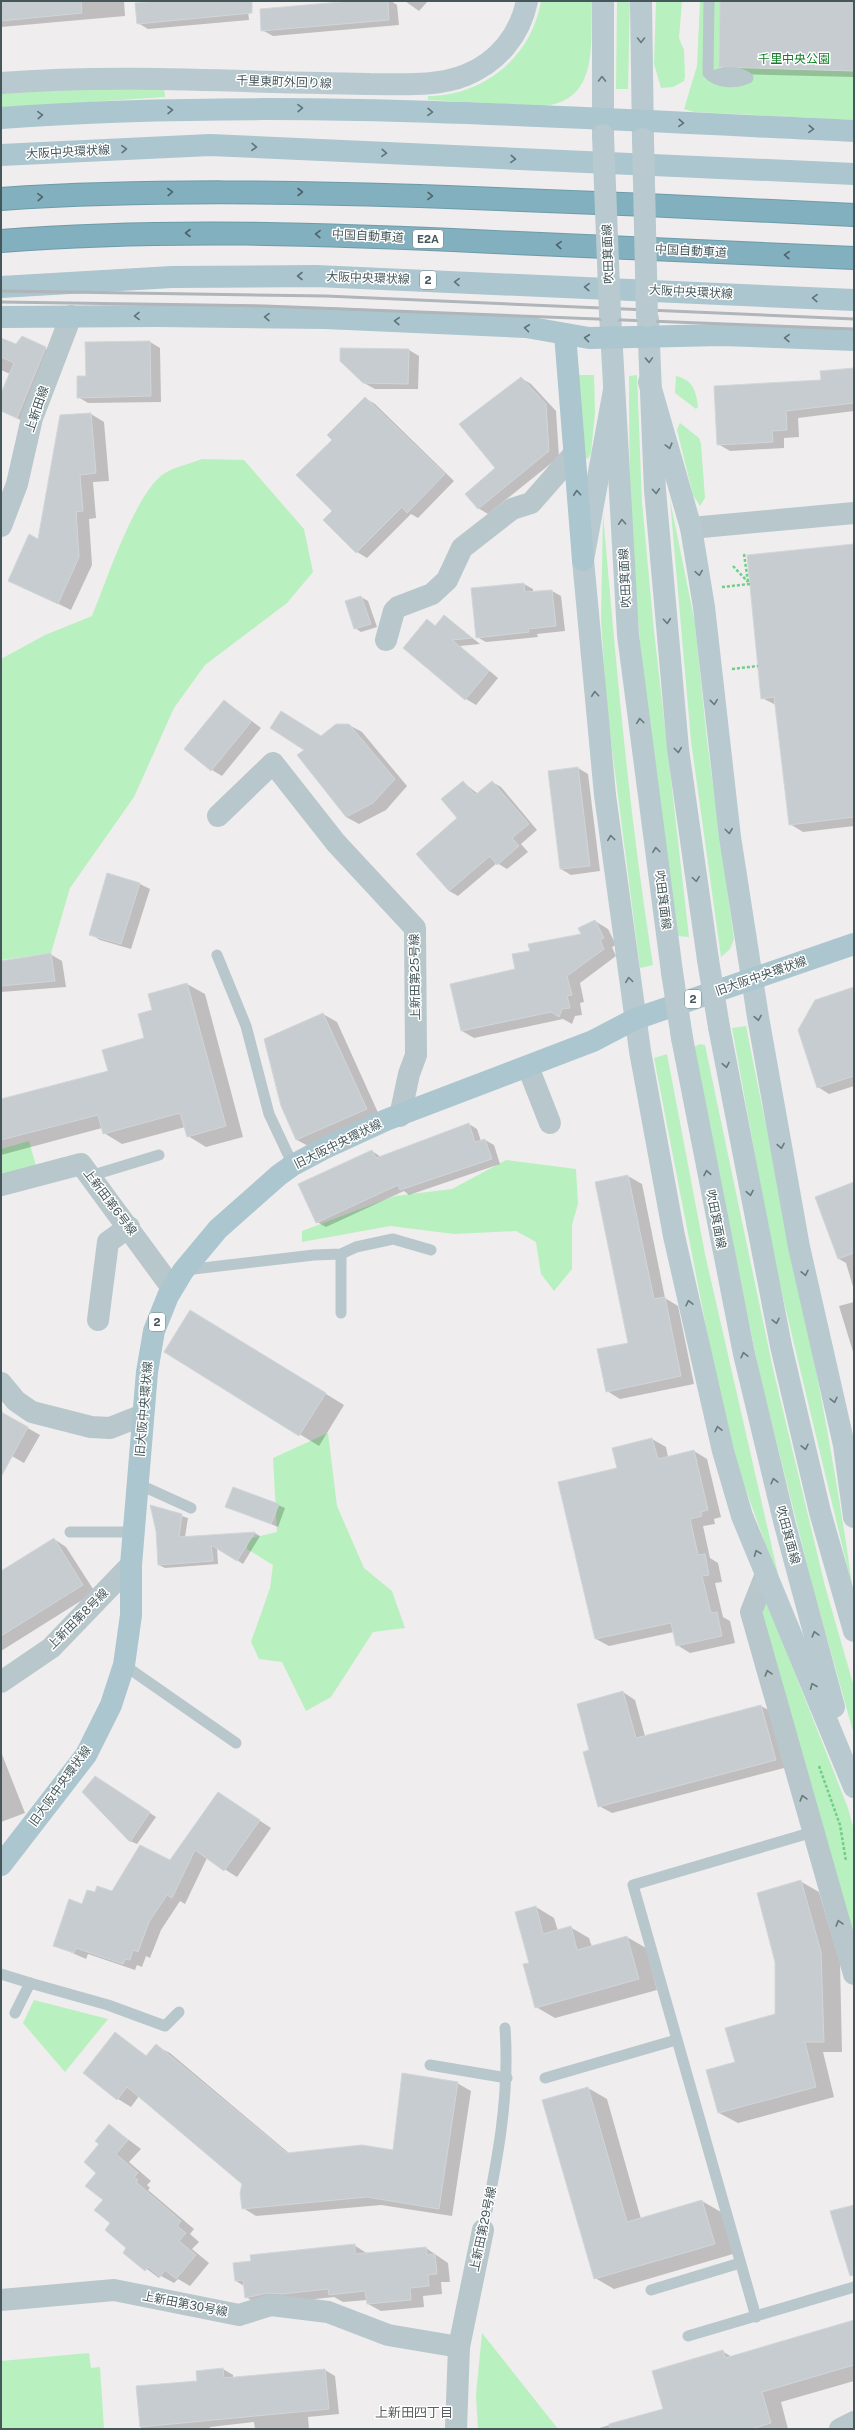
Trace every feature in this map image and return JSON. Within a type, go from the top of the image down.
[{"type":"highway","points":[[1,199],[184,191],[310,192],[854,215]]},
{"type":"highway","name":"中国自動車道","points":[[1,241],[68,236],[183,233],[312,233],[854,258]]},
{"type":"main road","name":"千里東町外回り線","points":[[1,83],[72,78],[389,84],[441,81],[466,74],[497,55],[516,31],[527,1]]},
{"type":"main road","name":"吹田箕面線","points":[[603,1],[603,127],[611,339],[628,635],[672,972],[682,1038],[744,1354],[785,1525],[854,1780]]},
{"type":"main road","points":[[642,1],[642,130],[648,338],[655,490],[678,749],[718,1027],[781,1346],[820,1512],[854,1631]]},
{"type":"main road","points":[[1,118],[98,111],[325,108],[642,130],[854,131]]},
{"type":"main road","name":"大阪中央環状線","points":[[1,155],[210,145],[854,174]]},
{"type":"main road","name":"大阪中央環状線","points":[[1,287],[172,277],[316,276],[854,300]]},
{"type":"main road","points":[[1,317],[72,316],[325,318],[526,327],[565,334],[611,339],[722,335],[854,340]]},
{"type":"main road","points":[[565,334],[573,455],[605,795],[635,1019],[674,1236],[723,1451],[742,1516],[854,1787]]},
{"type":"main road","points":[[650,382],[691,528],[704,607],[730,837],[752,979],[799,1247],[844,1445],[854,1517]]},
{"type":"main road","points":[[583,560],[614,390]]},
{"type":"main road","name":"旧大阪中央環状線","points":[[1,1865],[86,1755],[111,1705],[124,1665],[131,1615],[131,1565],[135,1532],[146,1372],[154,1331],[177,1279],[230,1217],[293,1166],[325,1148],[400,1116],[593,1041],[635,1019],[854,944]]},
{"type":"street","name":"上新田線","points":[[1,526],[17,484],[32,418],[72,316]]},
{"type":"street","points":[[386,640],[394,611],[398,607],[432,594],[447,580],[462,548],[512,509],[531,503],[573,455]]},
{"type":"street","points":[[691,528],[854,513]]},
{"type":"street","name":"上新田第25号線","points":[[218,816],[273,763],[336,843],[415,928],[416,1055],[409,1074],[400,1116]]},
{"type":"street","points":[[528,1067],[550,1123]]},
{"type":"street","name":"上新田第6号線","points":[[1,1185],[81,1164],[130,1227],[177,1279]]},
{"type":"street","points":[[98,1320],[108,1242],[130,1227]]},
{"type":"street","points":[[1,1383],[16,1401],[32,1412],[91,1427],[110,1428],[143,1415]]},
{"type":"street","name":"上新田第8号線","points":[[1,1682],[51,1648],[131,1565]]},
{"type":"street","points":[[766,1574],[751,1612],[813,1832],[851,1952],[854,1974]]},
{"type":"street","name":"上新田第29号線","points":[[456,2429],[459,2347],[483,2230]]},
{"type":"street","name":"上新田第30号線","points":[[1,2300],[114,2290],[239,2315],[271,2305],[328,2312],[388,2335],[459,2347]]},
{"type":"street","points":[[840,2429],[854,2422]]},
{"type":"lane","points":[[709,1],[707,67],[709,75],[714,76]]},
{"type":"lane","points":[[217,955],[246,1026],[269,1114],[293,1166]]},
{"type":"lane","points":[[90,1176],[159,1155]]},
{"type":"lane","points":[[177,1279],[314,1255],[341,1254],[356,1247],[393,1239],[431,1250]]},
{"type":"lane","points":[[341,1254],[341,1313]]},
{"type":"lane","points":[[138,1484],[191,1508]]},
{"type":"lane","points":[[70,1532],[135,1532]]},
{"type":"lane","points":[[124,1665],[236,1743]]},
{"type":"lane","points":[[756,2317],[633,1885],[813,1832]]},
{"type":"lane","points":[[1,1974],[30,1984],[108,2005],[165,2026],[179,2012]]},
{"type":"lane","points":[[15,2013],[30,1984]]},
{"type":"lane","name":"上新田第29号線","points":[[483,2230],[501,2144],[507,2078],[505,2028]]},
{"type":"lane","points":[[545,2078],[676,2040]]},
{"type":"lane","points":[[430,2065],[507,2078]]},
{"type":"lane","points":[[650,2290],[740,2263]]},
{"type":"lane","points":[[688,2336],[854,2287]]},
{"type":"path","points":[[718,587],[750,584],[748,582],[744,554]]},
{"type":"path","points":[[733,566],[748,582]]},
{"type":"path","points":[[728,669],[758,666]]},
{"type":"green space","points":[[541,1],[592,1],[591,51],[588,67],[583,82],[574,93],[561,102],[543,106],[428,100],[428,96],[448,94],[468,89],[486,81],[502,70],[516,56],[527,39],[536,21]]},
{"type":"green space","points":[[617,1],[630,1],[628,89],[616,89]]},
{"type":"green space","points":[[656,1],[682,1],[679,38],[684,50],[685,77],[684,81],[673,87],[661,88],[654,64]]},
{"type":"green space","name":"千里中央公園","points":[[700,1],[854,1],[854,120],[694,112],[684,109],[697,66]]},
{"type":"green space","points":[[57,89],[164,89],[165,97],[1,108],[1,92]]},
{"type":"green space","points":[[578,375],[594,375],[595,413],[591,453],[588,459],[583,456]]},
{"type":"green space","points":[[637,375],[642,502],[654,631],[689,937],[678,936],[648,722],[638,614],[629,457],[629,376]]},
{"type":"green space","points":[[676,376],[686,380],[693,387],[698,407],[696,409],[675,393]]},
{"type":"green space","points":[[680,423],[699,438],[701,444],[705,498],[700,506],[693,495],[677,430]]},
{"type":"green space","points":[[202,459],[244,460],[304,529],[313,572],[287,603],[205,665],[174,708],[134,797],[70,888],[51,953],[1,960],[1,659],[45,635],[92,616],[122,540],[132,519],[152,485],[166,472]]},
{"type":"green space","points":[[670,500],[695,623],[707,741],[734,939],[730,949],[721,957],[691,741]]},
{"type":"green space","points":[[603,513],[618,683],[630,796],[644,909],[653,965],[640,968],[607,710],[601,620]]},
{"type":"green space","points":[[746,1026],[804,1308],[831,1449],[853,1591],[774,1260],[732,1028]]},
{"type":"green space","points":[[700,1044],[705,1045],[773,1369],[825,1586],[854,1687],[854,1735],[813,1588],[760,1376],[693,1047]]},
{"type":"green space","points":[[667,1054],[705,1254],[781,1587],[739,1471],[715,1373],[654,1058]]},
{"type":"green space","points":[[29,1141],[36,1166],[1,1176],[1,1149]]},
{"type":"green space","points":[[506,1160],[576,1169],[578,1204],[572,1225],[572,1269],[554,1291],[541,1274],[536,1242],[516,1231],[454,1234],[390,1226],[302,1242],[302,1231],[395,1196],[452,1189]]},
{"type":"green space","points":[[328,1433],[337,1506],[364,1568],[392,1591],[405,1628],[373,1632],[331,1697],[306,1711],[282,1662],[259,1659],[251,1642],[270,1588],[273,1565],[247,1549],[248,1539],[277,1532],[273,1458]]},
{"type":"green space","points":[[765,1597],[848,1808],[854,1830],[854,1942],[760,1612]]},
{"type":"green space","points":[[34,2000],[108,2019],[65,2072],[23,2023]]},
{"type":"green space","points":[[482,2333],[558,2429],[478,2429],[476,2395]]},
{"type":"green space","points":[[89,2353],[91,2368],[100,2367],[104,2429],[1,2429],[1,2361]]},
{"type":"building","points":[[1,1],[81,1],[82,13],[1,21]]},
{"type":"building","points":[[157,1],[252,1],[252,13],[137,24],[135,3]]},
{"type":"building","points":[[352,1],[388,1],[389,20],[261,31],[260,9]]},
{"type":"building","points":[[720,1],[854,1],[854,71],[719,67]]},
{"type":"building","points":[[22,336],[46,347],[17,418],[1,411],[1,393],[14,363],[1,357],[1,338],[16,344]]},
{"type":"building","points":[[150,341],[151,396],[77,398],[77,376],[86,376],[85,342]]},
{"type":"building","points":[[340,348],[409,349],[408,384],[363,383],[340,361]]},
{"type":"building","points":[[854,368],[854,403],[786,411],[787,430],[772,431],[773,442],[717,445],[714,386],[821,380],[820,371]]},
{"type":"building","points":[[521,377],[546,404],[549,451],[478,509],[465,494],[495,468],[459,424]]},
{"type":"building","points":[[365,397],[445,474],[407,513],[402,507],[356,553],[323,520],[332,511],[296,475],[332,440],[327,435]]},
{"type":"building","points":[[91,413],[96,473],[80,475],[83,511],[76,512],[79,557],[58,604],[8,581],[29,534],[38,539],[60,415]]},
{"type":"building","points":[[854,544],[854,817],[789,825],[774,697],[761,699],[747,555]]},
{"type":"building","points":[[524,583],[525,592],[552,590],[556,626],[528,629],[529,632],[476,638],[471,588]]},
{"type":"building","points":[[361,596],[371,624],[354,629],[345,601]]},
{"type":"building","points":[[444,615],[472,638],[452,640],[489,671],[465,700],[403,648],[427,619],[435,626]]},
{"type":"building","points":[[224,700],[251,722],[211,771],[184,749]]},
{"type":"building","points":[[281,711],[321,736],[336,724],[349,724],[395,779],[373,803],[346,817],[297,755],[304,750],[270,728]]},
{"type":"building","points":[[578,767],[590,866],[560,869],[548,771]]},
{"type":"building","points":[[463,781],[475,795],[492,781],[529,824],[512,838],[519,846],[497,865],[490,856],[449,891],[416,854],[457,818],[441,799]]},
{"type":"building","points":[[107,873],[140,883],[121,944],[89,935]]},
{"type":"building","points":[[595,920],[604,938],[600,940],[604,949],[567,976],[572,995],[567,996],[570,1008],[562,1009],[559,1017],[551,1012],[461,1031],[450,984],[515,969],[512,954],[530,951],[528,944],[581,934],[578,928]]},
{"type":"building","points":[[51,953],[55,981],[1,986],[1,961]]},
{"type":"building","points":[[187,983],[226,1126],[187,1137],[180,1113],[103,1134],[98,1115],[1,1140],[1,1099],[108,1071],[102,1050],[144,1038],[138,1014],[152,1010],[148,994]]},
{"type":"building","points":[[854,987],[854,1076],[817,1088],[798,1030],[815,1000]]},
{"type":"building","points":[[323,1013],[367,1109],[296,1140],[281,1106],[264,1039]]},
{"type":"building","points":[[469,1123],[475,1142],[485,1139],[492,1159],[400,1190],[398,1185],[316,1223],[298,1184],[372,1150],[376,1158]]},
{"type":"building","points":[[628,1175],[654,1299],[665,1297],[681,1376],[606,1392],[597,1349],[628,1343],[595,1182]]},
{"type":"building","points":[[854,1182],[854,1253],[838,1259],[815,1197]]},
{"type":"building","points":[[190,1310],[326,1393],[299,1436],[164,1352]]},
{"type":"building","points":[[1,1412],[28,1427],[1,1477]]},
{"type":"building","points":[[652,1438],[658,1459],[694,1450],[708,1510],[701,1512],[702,1516],[690,1519],[698,1555],[705,1554],[709,1575],[702,1576],[711,1613],[717,1612],[722,1636],[676,1646],[671,1623],[595,1639],[558,1482],[617,1468],[612,1448]]},
{"type":"building","points":[[233,1487],[279,1504],[271,1524],[225,1507]]},
{"type":"building","points":[[150,1505],[182,1514],[179,1537],[255,1532],[237,1561],[211,1545],[213,1561],[158,1565],[156,1531]]},
{"type":"building","points":[[54,1538],[83,1585],[1,1636],[1,1571]]},
{"type":"building","points":[[623,1691],[636,1738],[761,1705],[776,1760],[598,1807],[583,1752],[589,1750],[577,1704]]},
{"type":"building","points":[[95,1776],[150,1812],[130,1842],[82,1792]]},
{"type":"building","points":[[218,1792],[260,1820],[224,1871],[195,1850],[172,1898],[167,1895],[149,1922],[138,1952],[133,1950],[130,1960],[125,1959],[123,1964],[76,1948],[74,1953],[53,1946],[69,1899],[82,1904],[87,1890],[95,1892],[97,1886],[112,1891],[140,1845],[170,1860]]},
{"type":"building","points":[[801,1880],[821,1952],[824,2042],[805,2042],[816,2087],[718,2113],[706,2070],[735,2062],[725,2028],[775,2014],[775,1962],[757,1893]]},
{"type":"building","points":[[536,1906],[543,1934],[571,1926],[577,1950],[627,1936],[639,1979],[535,2008],[523,1964],[529,1963],[515,1912]]},
{"type":"building","points":[[115,2032],[146,2056],[156,2044],[287,2153],[362,2145],[393,2150],[402,2073],[458,2082],[439,2209],[367,2197],[242,2209],[240,2193],[242,2184],[127,2087],[117,2100],[83,2073]]},
{"type":"building","points":[[588,2087],[627,2222],[702,2200],[715,2244],[594,2279],[542,2100]]},
{"type":"building","points":[[109,2124],[128,2140],[116,2154],[138,2173],[134,2177],[138,2180],[136,2182],[181,2221],[177,2226],[186,2233],[179,2241],[196,2255],[176,2279],[165,2270],[160,2277],[148,2267],[145,2271],[123,2253],[126,2248],[105,2230],[110,2223],[94,2210],[103,2200],[85,2186],[96,2173],[84,2162],[99,2144],[95,2141]]},
{"type":"building","points":[[854,2205],[854,2275],[850,2276],[830,2211]]},
{"type":"building","points":[[355,2244],[355,2254],[426,2247],[427,2255],[435,2254],[437,2274],[428,2275],[429,2286],[410,2288],[411,2300],[367,2304],[365,2291],[329,2295],[328,2289],[283,2294],[268,2293],[245,2298],[243,2280],[235,2281],[233,2263],[251,2261],[250,2255]]},
{"type":"building","points":[[854,2320],[854,2365],[762,2392],[771,2423],[752,2429],[610,2429],[609,2424],[663,2409],[652,2371],[723,2350],[725,2358]]},
{"type":"building","points":[[223,2368],[224,2378],[325,2369],[329,2409],[140,2427],[136,2386],[197,2381],[196,2371]]},
{"type":"railway","points":[[1,291],[326,296],[854,319]]},
{"type":"railway","points":[[1,302],[265,306],[854,329]]},
{"type":"district","name":"上新田四丁目","points":[[414,2412]]}]
